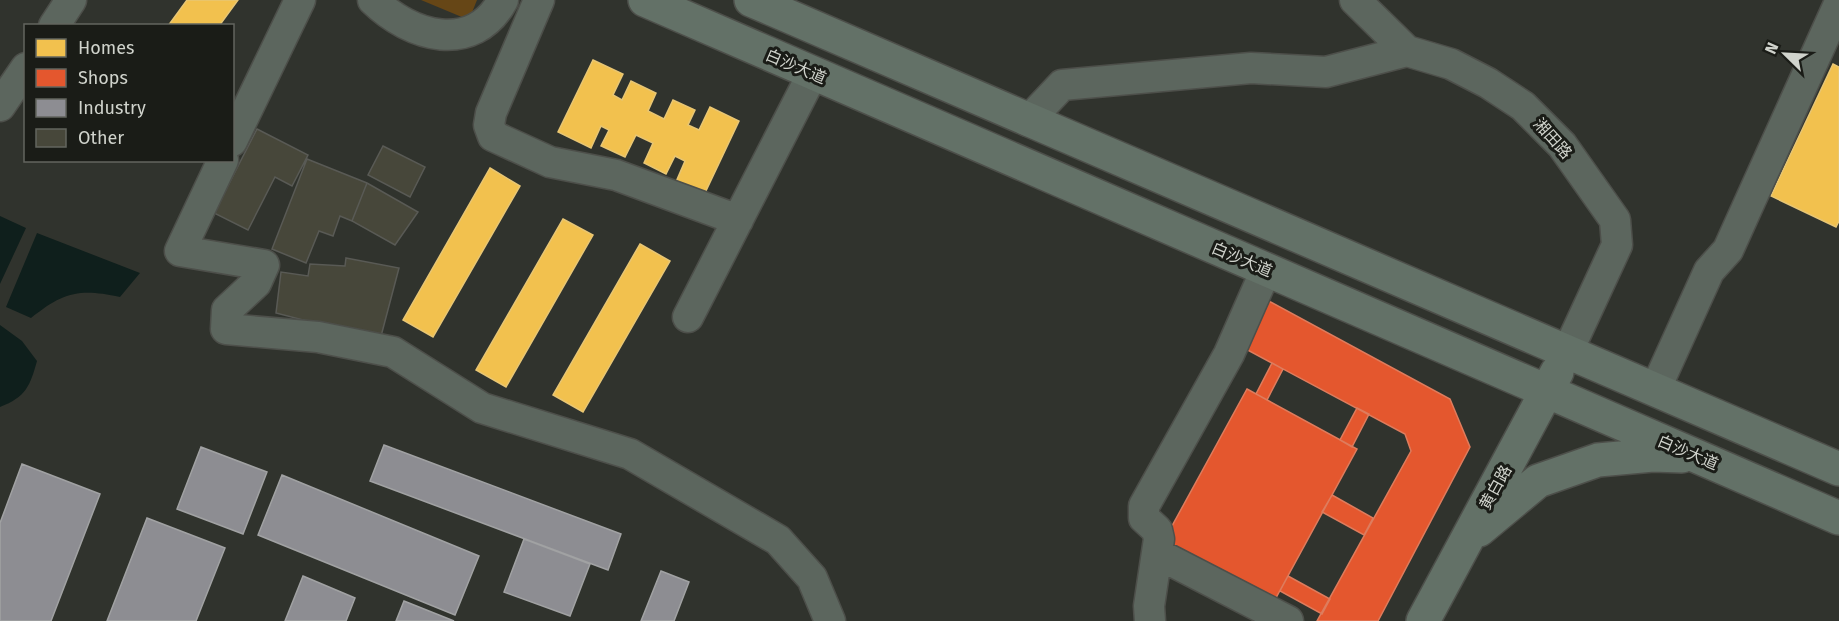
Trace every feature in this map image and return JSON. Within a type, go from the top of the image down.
[{"type":"main road","name":"白沙大道","points":[[645,0],[1839,518]]},
{"type":"main road","points":[[751,0],[1839,469]]},
{"type":"main road","name":"黄白路","points":[[1423,621],[1567,353]]},
{"type":"main road","points":[[1466,541],[1538,481],[1598,460],[1653,455],[1698,457]]},
{"type":"street","points":[[55,24],[71,0]]},
{"type":"street","points":[[234,137],[300,0]]},
{"type":"street","points":[[373,0],[386,12],[406,24],[446,36],[464,34],[480,27],[496,13],[503,0]]},
{"type":"street","points":[[539,0],[491,113],[489,124],[493,136],[550,162],[616,175],[738,220]]},
{"type":"street","name":"湘田路","points":[[1355,0],[1407,51],[1451,64],[1488,83],[1523,106],[1562,145],[1615,220],[1617,245],[1567,353]]},
{"type":"street","points":[[1664,394],[1725,278],[1728,250],[1839,4]]},
{"type":"street","points":[[1028,121],[1062,85],[1251,68],[1326,72],[1407,51]]},
{"type":"street","points":[[0,106],[24,71]]},
{"type":"street","points":[[688,317],[813,73]]},
{"type":"street","points":[[222,162],[180,251],[264,265],[256,283],[227,310],[226,329],[318,336],[393,352],[482,408],[630,454],[778,540],[812,578],[830,621]]},
{"type":"street","points":[[1150,621],[1149,606],[1159,534],[1144,518],[1144,506],[1229,354],[1266,270]]},
{"type":"street","points":[[1158,554],[1288,621]]},
{"type":"shaded area","points":[[421,0],[477,0],[469,20]]},
{"type":"shaded area","points":[[0,216],[26,228],[0,284]]},
{"type":"shaded area","points":[[37,233],[140,273],[120,297],[94,293],[72,294],[53,302],[31,318],[6,307]]},
{"type":"shaded area","points":[[0,325],[22,341],[37,361],[26,390],[16,399],[0,407]]},
{"type":"building: Homes","points":[[187,0],[238,0],[220,24],[169,24]]},
{"type":"building: Homes","points":[[593,60],[623,74],[613,95],[622,100],[631,81],[656,93],[648,111],[664,119],[673,100],[695,110],[688,125],[699,130],[710,107],[739,121],[704,195],[676,182],[685,161],[675,156],[666,174],[644,163],[653,143],[636,135],[625,157],[601,146],[609,130],[601,126],[591,148],[558,132]]},
{"type":"building: Homes","points":[[1833,64],[1839,67],[1839,221],[1836,227],[1771,196]]},
{"type":"building: Homes","points":[[490,168],[520,186],[433,337],[403,320]]},
{"type":"building: Homes","points":[[563,219],[593,235],[506,387],[476,370]]},
{"type":"building: Homes","points":[[640,244],[670,261],[583,412],[553,395]]},
{"type":"building: Shops","points":[[1265,299],[1450,399],[1470,447],[1378,621],[1317,621],[1411,451],[1405,434],[1240,346]]},
{"type":"building: Shops","points":[[1272,363],[1283,369],[1267,400],[1256,394]]},
{"type":"building: Shops","points":[[1247,389],[1357,449],[1271,607],[1161,546]]},
{"type":"building: Shops","points":[[1357,408],[1369,414],[1352,447],[1340,440]]},
{"type":"building: Shops","points":[[1332,495],[1373,518],[1364,535],[1322,512]]},
{"type":"building: Shops","points":[[1288,576],[1330,599],[1322,614],[1280,591]]},
{"type":"building: Industry","points":[[384,445],[621,534],[608,570],[370,481]]},
{"type":"building: Industry","points":[[201,447],[267,472],[243,534],[177,509]]},
{"type":"building: Industry","points":[[22,464],[100,494],[51,621],[0,621],[0,523]]},
{"type":"building: Industry","points":[[282,475],[479,556],[455,615],[258,535]]},
{"type":"building: Industry","points":[[147,518],[225,548],[196,621],[107,621]]},
{"type":"building: Industry","points":[[524,539],[590,564],[570,616],[504,592]]},
{"type":"building: Industry","points":[[661,571],[689,582],[674,621],[641,621]]},
{"type":"building: Industry","points":[[303,576],[355,598],[346,621],[285,621]]},
{"type":"building: Industry","points":[[404,601],[454,621],[396,621]]},
{"type":"building: Other","points":[[257,129],[308,155],[292,186],[275,177],[248,230],[214,213]]},
{"type":"building: Other","points":[[383,146],[425,167],[410,197],[368,175]]},
{"type":"building: Other","points":[[307,159],[367,183],[352,221],[340,216],[333,236],[319,231],[306,263],[272,249]]},
{"type":"building: Other","points":[[367,183],[418,212],[395,245],[352,221]]},
{"type":"building: Other","points":[[346,258],[399,268],[380,340],[276,313],[281,272],[308,276],[310,264],[345,266]]}]
